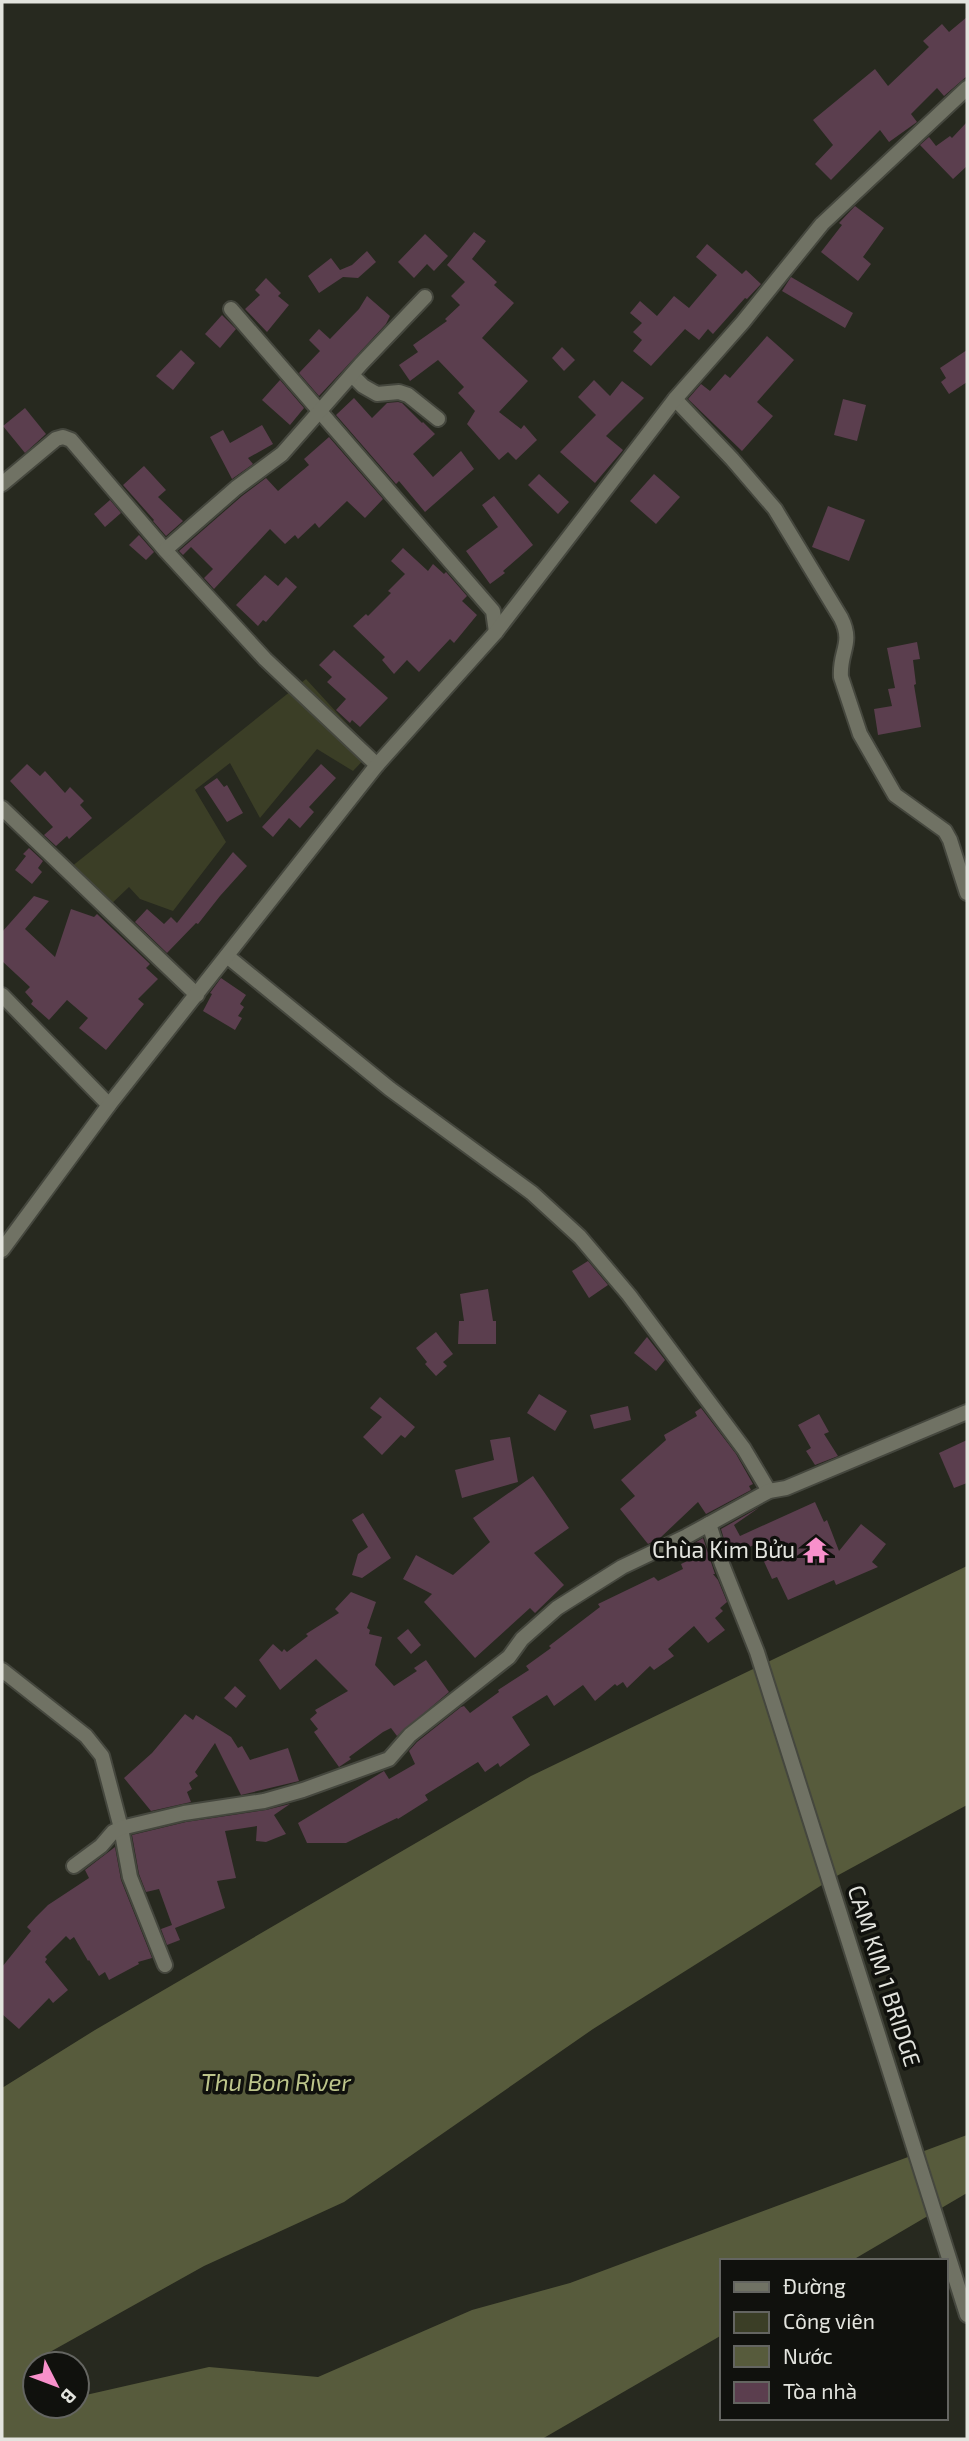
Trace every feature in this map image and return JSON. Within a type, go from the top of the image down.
[{"type":"street","points":[[2,1250],[109,1105],[377,765],[496,632],[676,399],[743,323],[822,224],[967,88]]},
{"type":"street","points":[[165,550],[236,488],[282,454],[425,297]]},
{"type":"street","points":[[231,309],[493,611],[496,632]]},
{"type":"street","points":[[352,375],[363,386],[377,394],[399,392],[408,395],[438,419]]},
{"type":"street","points":[[676,399],[775,509],[841,618],[848,632],[840,667],[841,677],[860,734],[895,795],[945,831],[967,889]]},
{"type":"street","points":[[2,484],[56,439],[66,438],[75,444],[165,550],[265,659],[377,765]]},
{"type":"street","points":[[2,808],[197,995]]},
{"type":"street","points":[[227,956],[390,1089],[532,1194],[580,1237],[629,1295],[744,1449],[769,1491]]},
{"type":"street","points":[[2,995],[109,1105]]},
{"type":"street","points":[[75,1866],[121,1828],[184,1813],[264,1801],[389,1759],[410,1735],[509,1657],[522,1639],[557,1608],[622,1567],[769,1491],[786,1488],[967,1412]]},
{"type":"street","name":"CAM KIM 1 BRIDGE","points":[[709,1524],[757,1652],[967,2315]]},
{"type":"street","points":[[2,1670],[86,1735],[102,1755],[121,1828],[130,1877],[165,1965]]},
{"type":"green space","points":[[306,679],[372,751],[353,771],[317,749],[260,818],[230,763],[195,790],[226,842],[173,911],[140,899],[129,887],[107,908],[71,867]]},
{"type":"water","name":"Thu Bon River","points":[[967,1566],[967,1805],[833,1878],[593,2029],[344,2202],[204,2266],[54,2350],[21,2350],[21,2420],[91,2420],[91,2394],[209,2367],[318,2377],[472,2310],[570,2283],[967,2135],[967,2193],[854,2259],[720,2259],[720,2336],[542,2439],[2,2439],[2,2088],[95,2030],[531,1776]]},
{"type":"building","points":[[967,17],[967,76],[944,96],[937,88],[911,114],[917,122],[889,142],[880,130],[831,180],[815,164],[833,145],[813,120],[875,69],[888,86],[929,47],[923,41],[942,24],[949,32]]},
{"type":"building","points":[[967,122],[967,166],[953,179],[920,145],[929,137],[936,146],[950,136],[952,138]]},
{"type":"building","points":[[855,206],[884,228],[863,257],[871,264],[858,281],[821,252],[842,225],[839,223]]},
{"type":"building","points":[[474,232],[486,241],[472,259],[497,282],[494,285],[514,303],[482,338],[528,381],[499,412],[521,429],[524,425],[537,440],[516,460],[508,452],[499,460],[467,424],[475,411],[458,393],[464,387],[438,360],[410,381],[399,365],[418,352],[413,345],[447,321],[445,319],[460,305],[451,296],[465,282],[447,265]]},
{"type":"building","points":[[425,234],[448,256],[434,271],[427,264],[414,278],[398,262]]},
{"type":"building","points":[[707,244],[742,274],[746,270],[761,284],[713,334],[708,329],[699,340],[685,329],[651,366],[633,351],[642,340],[633,332],[642,323],[630,313],[640,301],[657,316],[674,296],[689,308],[717,275],[696,257]]},
{"type":"building","points":[[367,251],[376,262],[358,278],[343,277],[319,293],[308,276],[331,258],[340,270],[352,265]]},
{"type":"building","points":[[791,277],[853,313],[845,328],[782,291]]},
{"type":"building","points":[[266,278],[281,293],[278,296],[289,305],[267,332],[245,309],[260,295],[255,290]]},
{"type":"building","points":[[367,296],[390,316],[386,324],[319,396],[299,373],[320,351],[309,340],[319,329],[330,339],[359,309]]},
{"type":"building","points":[[222,315],[236,329],[220,348],[205,334]]},
{"type":"building","points":[[767,336],[794,360],[757,402],[773,416],[742,451],[688,399],[701,384],[710,391],[725,374],[730,378]]},
{"type":"building","points":[[562,347],[575,360],[564,371],[552,358]]},
{"type":"building","points":[[181,350],[195,363],[173,390],[156,376]]},
{"type":"building","points":[[967,350],[967,382],[949,394],[941,382],[946,378],[940,368]]},
{"type":"building","points":[[280,380],[304,408],[290,425],[262,400]]},
{"type":"building","points":[[594,380],[610,396],[622,381],[644,398],[606,436],[623,450],[595,483],[560,452],[596,415],[578,397]]},
{"type":"building","points":[[354,398],[372,418],[387,403],[402,403],[435,434],[413,454],[433,477],[461,451],[474,469],[425,512],[399,481],[396,484],[336,415]]},
{"type":"building","points":[[843,399],[866,405],[857,441],[834,435]]},
{"type":"building","points":[[25,408],[46,434],[25,453],[3,426]]},
{"type":"building","points":[[262,425],[273,444],[248,458],[253,464],[232,479],[210,437],[223,430],[230,443]]},
{"type":"building","points":[[329,437],[383,499],[365,518],[347,501],[319,528],[315,523],[298,539],[295,535],[285,544],[270,529],[214,589],[204,578],[213,569],[191,547],[183,555],[179,551],[266,478],[278,491],[309,465],[304,459]]},
{"type":"building","points":[[144,466],[166,490],[158,497],[183,521],[166,536],[123,485]]},
{"type":"building","points":[[539,474],[569,502],[558,514],[528,485]]},
{"type":"building","points":[[654,474],[680,497],[656,524],[630,501]]},
{"type":"building","points":[[494,496],[533,545],[490,584],[466,551],[498,527],[482,505]]},
{"type":"building","points":[[110,500],[121,513],[105,527],[94,514]]},
{"type":"building","points":[[828,506],[865,520],[849,561],[812,547]]},
{"type":"building","points":[[139,535],[154,552],[146,560],[129,545]]},
{"type":"building","points":[[403,548],[428,571],[433,564],[444,574],[446,572],[467,596],[462,601],[477,615],[454,643],[450,639],[419,672],[407,660],[394,674],[382,660],[385,657],[353,626],[366,614],[368,616],[391,593],[388,591],[405,574],[391,561]]},
{"type":"building","points":[[265,575],[278,586],[286,577],[297,587],[266,622],[263,620],[258,626],[236,605]]},
{"type":"building","points":[[917,642],[920,659],[913,660],[914,685],[921,727],[878,735],[874,709],[892,706],[888,689],[895,688],[887,648]]},
{"type":"building","points":[[334,650],[388,698],[360,727],[352,720],[350,723],[336,710],[346,699],[327,682],[332,677],[319,665]]},
{"type":"building","points":[[27,764],[40,776],[45,771],[65,793],[70,787],[84,801],[80,805],[92,818],[69,839],[67,836],[56,846],[44,835],[53,827],[10,781]]},
{"type":"building","points":[[321,764],[336,778],[309,807],[314,812],[300,828],[289,818],[273,837],[262,827]]},
{"type":"building","points":[[217,778],[224,787],[227,785],[243,813],[227,822],[204,787]]},
{"type":"building","points":[[29,848],[43,861],[38,868],[42,872],[32,884],[15,870]]},
{"type":"building","points":[[233,852],[247,866],[198,924],[167,953],[135,922],[147,909],[164,924],[171,917],[177,923]]},
{"type":"building","points":[[34,896],[49,901],[25,929],[55,957],[71,909],[94,917],[97,914],[150,964],[146,968],[158,979],[138,999],[144,1004],[106,1050],[79,1028],[88,1018],[67,1000],[49,1020],[31,1004],[33,1001],[25,992],[30,987],[2,961],[2,932]]},
{"type":"building","points":[[221,978],[246,995],[240,1004],[244,1007],[238,1016],[242,1018],[235,1030],[203,1011],[212,994],[210,993]]},
{"type":"building","points":[[588,1261],[608,1285],[589,1298],[572,1271]]},
{"type":"building","points":[[488,1289],[493,1321],[496,1321],[496,1344],[458,1344],[459,1321],[464,1321],[460,1294]]},
{"type":"building","points":[[436,1332],[453,1354],[443,1362],[447,1366],[436,1376],[416,1348]]},
{"type":"building","points":[[647,1337],[665,1360],[656,1371],[634,1353]]},
{"type":"building","points":[[539,1394],[567,1411],[555,1431],[527,1413]]},
{"type":"building","points":[[380,1397],[415,1427],[405,1438],[401,1435],[382,1455],[363,1437],[382,1417],[370,1408]]},
{"type":"building","points":[[628,1406],[631,1420],[594,1429],[590,1415]]},
{"type":"building","points":[[701,1408],[736,1454],[753,1484],[749,1486],[751,1490],[706,1514],[698,1502],[660,1538],[648,1544],[620,1509],[635,1496],[621,1480],[666,1440],[664,1435],[697,1416],[695,1412]]},
{"type":"building","points":[[819,1414],[829,1432],[824,1434],[838,1456],[815,1465],[806,1451],[811,1448],[798,1425]]},
{"type":"building","points":[[510,1437],[518,1482],[462,1498],[455,1470],[494,1460],[490,1440]]},
{"type":"building","points":[[967,1440],[967,1483],[954,1488],[939,1453]]},
{"type":"building","points":[[533,1476],[569,1528],[534,1553],[564,1585],[535,1613],[530,1608],[475,1658],[424,1602],[432,1594],[403,1579],[416,1555],[453,1575],[490,1542],[473,1518]]},
{"type":"building","points":[[815,1502],[824,1522],[827,1520],[839,1551],[861,1524],[886,1544],[872,1562],[878,1567],[836,1585],[834,1580],[788,1600],[777,1577],[772,1579],[756,1544],[729,1556],[721,1529],[760,1507],[734,1525],[740,1536]]},
{"type":"building","points":[[363,1513],[391,1558],[362,1578],[352,1575],[358,1554],[368,1547],[352,1520]]},
{"type":"building","points":[[703,1538],[713,1574],[727,1602],[720,1608],[723,1611],[715,1618],[725,1630],[708,1643],[694,1626],[668,1649],[674,1656],[654,1670],[650,1666],[627,1688],[623,1682],[617,1686],[615,1684],[595,1701],[583,1685],[554,1706],[547,1695],[512,1717],[530,1745],[500,1767],[498,1763],[485,1772],[478,1762],[425,1795],[428,1800],[398,1819],[346,1843],[307,1843],[298,1823],[384,1771],[389,1779],[415,1764],[409,1751],[461,1707],[464,1706],[470,1713],[529,1670],[526,1666],[600,1607],[598,1604],[654,1577],[658,1581],[683,1569],[681,1564],[698,1556],[693,1544]]},
{"type":"building","points":[[351,1592],[376,1602],[367,1628],[370,1630],[369,1634],[382,1637],[375,1665],[394,1686],[417,1671],[414,1668],[426,1660],[449,1692],[397,1736],[391,1728],[383,1732],[339,1767],[314,1732],[318,1729],[310,1719],[317,1713],[315,1710],[348,1691],[316,1659],[280,1690],[259,1660],[273,1644],[282,1652],[284,1649],[287,1652],[308,1636],[306,1634],[339,1613],[335,1609]]},
{"type":"building","points":[[408,1629],[421,1645],[411,1654],[397,1638]]},
{"type":"building","points":[[235,1686],[246,1696],[236,1708],[224,1698]]},
{"type":"building","points":[[185,1714],[193,1720],[196,1715],[231,1737],[238,1748],[242,1746],[250,1760],[288,1748],[299,1781],[241,1795],[215,1743],[195,1772],[198,1776],[189,1783],[192,1789],[187,1792],[191,1802],[151,1811],[124,1778],[152,1753]]},
{"type":"building","points":[[290,1804],[274,1815],[286,1834],[266,1842],[256,1841],[257,1826],[225,1831],[236,1878],[217,1881],[225,1908],[175,1928],[180,1940],[167,1945],[161,1929],[172,1925],[159,1889],[146,1892],[139,1874],[132,1835],[186,1822]]},
{"type":"building","points":[[115,1847],[121,1880],[152,1958],[138,1962],[139,1964],[109,1980],[105,1972],[99,1976],[74,1937],[70,1940],[66,1936],[45,1957],[45,1962],[68,1990],[53,2003],[49,1998],[19,2029],[2,2014],[2,1967],[31,1931],[27,1927],[36,1917],[48,1905],[89,1878],[85,1870]]},
{"type":"place","name":"Chùa Kim Bửu","points":[[816,1550]]}]
